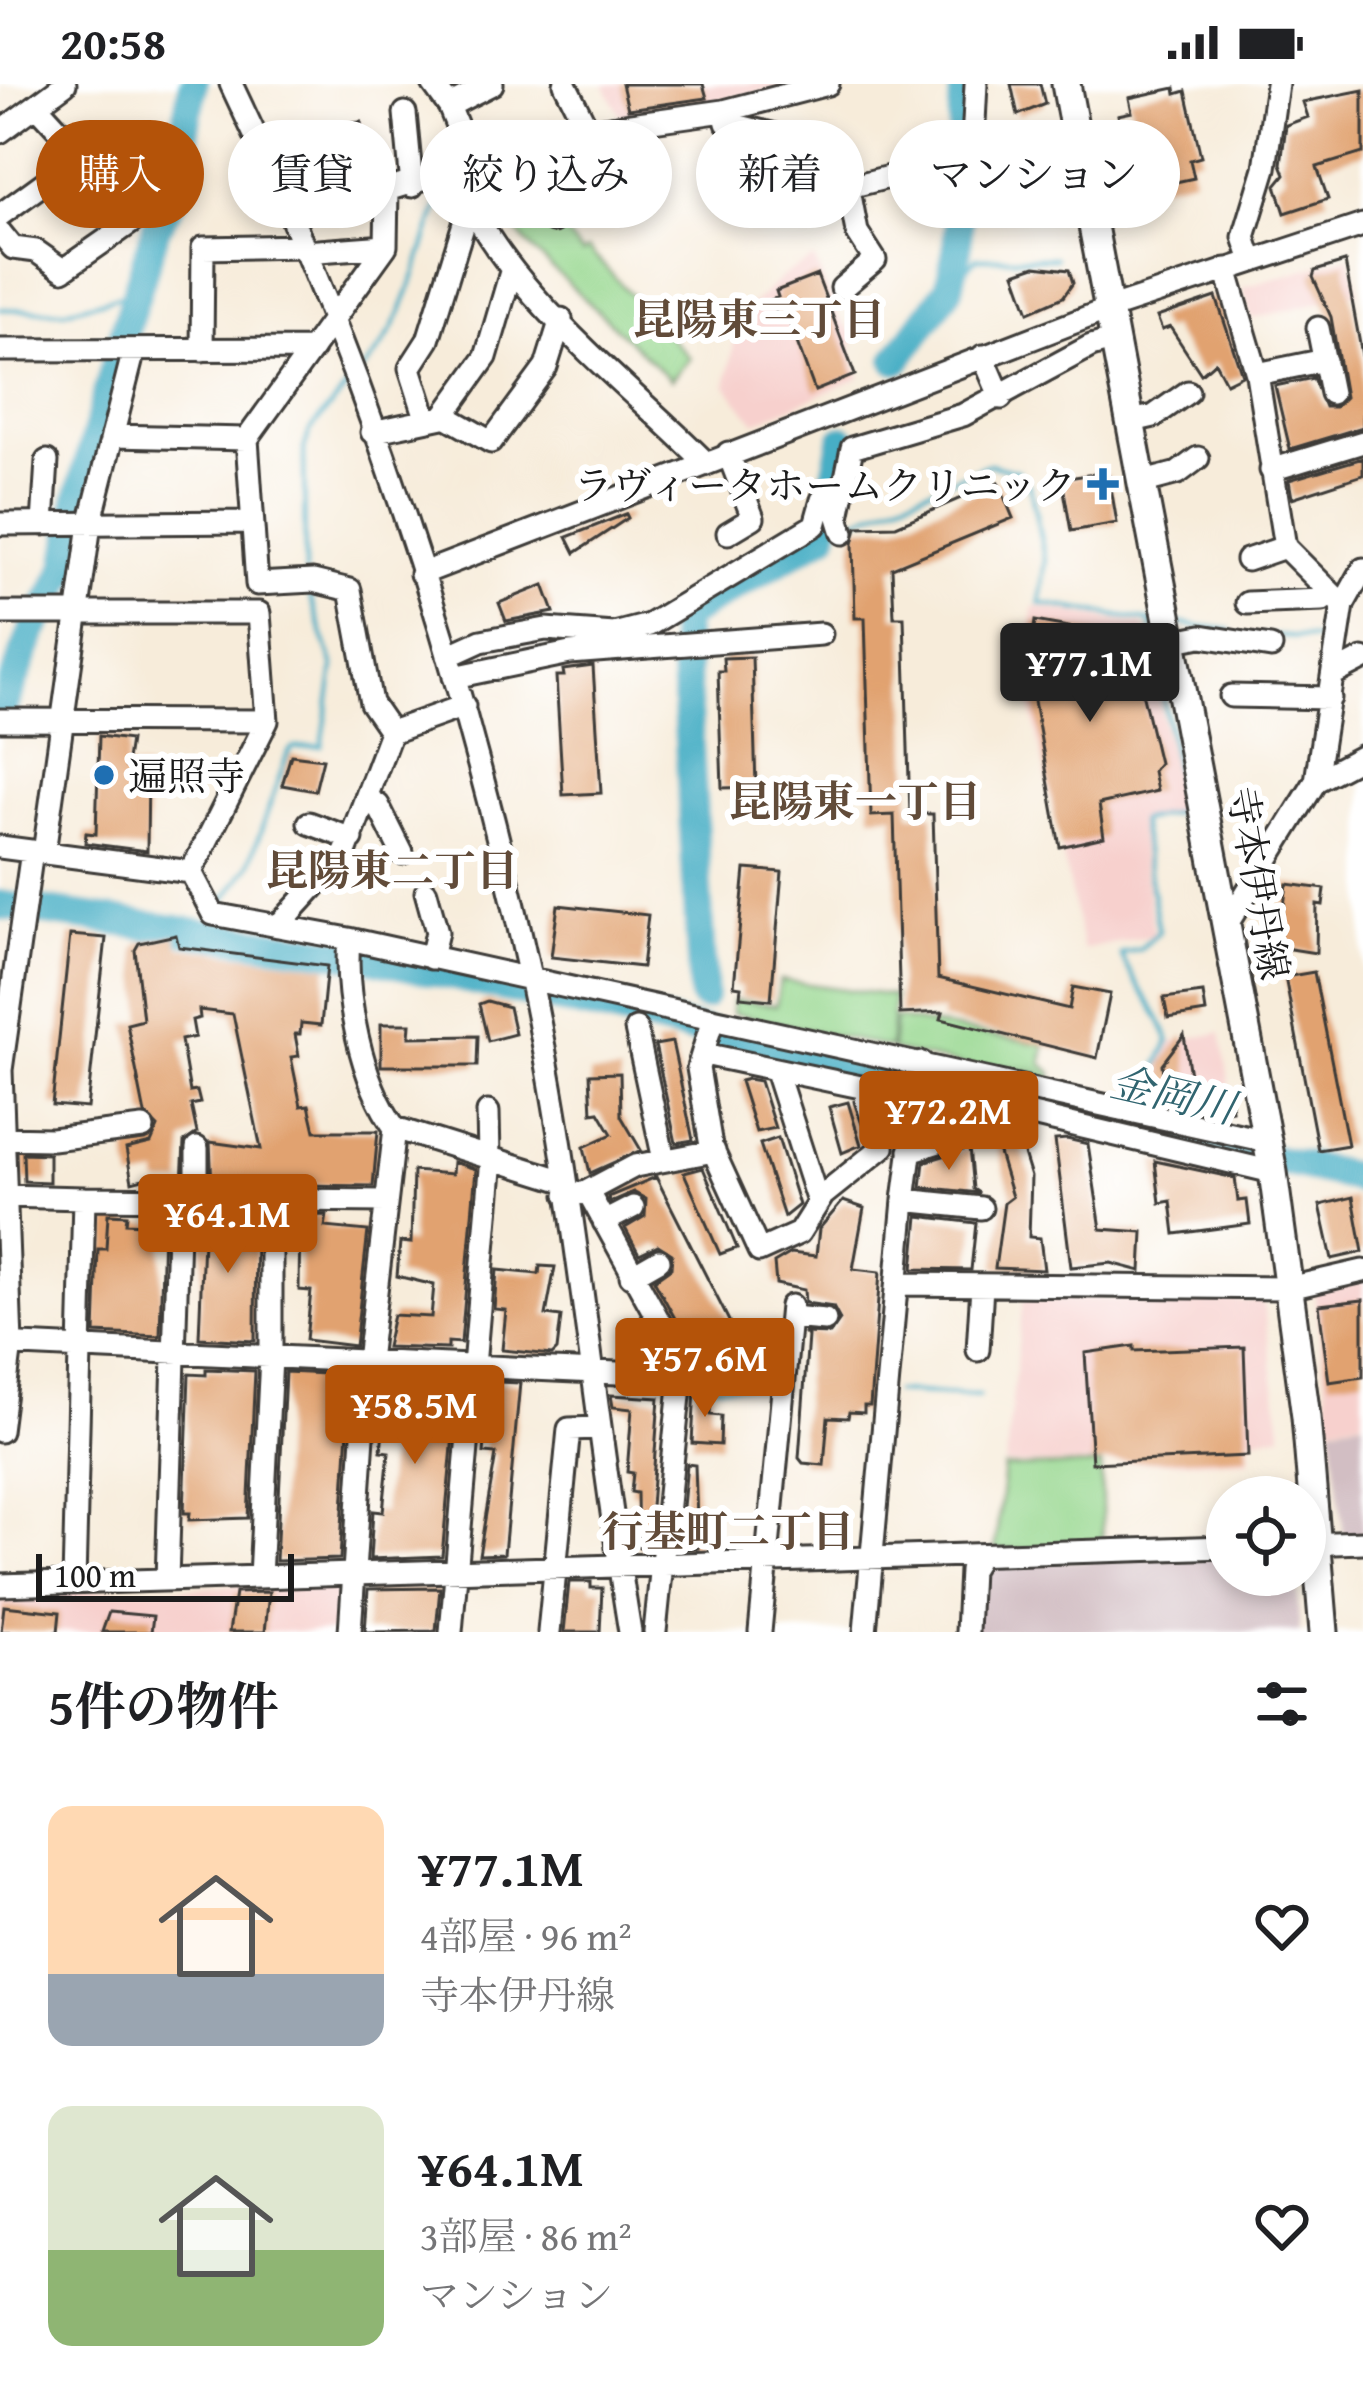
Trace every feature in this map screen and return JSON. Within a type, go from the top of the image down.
[{"type":"main road","name":"寺本伊丹線","points":[[1066,84],[1270,1157],[1289,1288],[1306,1476]]},
{"type":"main road","name":"寺本伊丹線","points":[[1319,1596],[1324,1632]]},
{"type":"street","points":[[231,84],[334,321],[464,706],[531,981],[572,1189],[590,1369],[630,1632]]},
{"type":"street","points":[[434,84],[452,120]]},
{"type":"street","points":[[449,106],[492,84]]},
{"type":"street","points":[[565,84],[584,120]]},
{"type":"street","points":[[660,120],[724,111],[828,84]]},
{"type":"street","points":[[976,84],[977,120]]},
{"type":"street","points":[[1252,261],[1244,237],[1265,168],[1276,84]]},
{"type":"street","points":[[0,132],[38,108],[61,86]]},
{"type":"street","points":[[0,215],[88,162],[38,108]]},
{"type":"street","points":[[724,111],[726,120]]},
{"type":"street","points":[[405,113],[412,186]]},
{"type":"street","points":[[191,872],[267,721],[247,439],[386,245],[387,190],[420,183]]},
{"type":"street","points":[[421,574],[1111,308],[1363,225]]},
{"type":"street","points":[[4,248],[36,251],[63,270],[123,228]]},
{"type":"street","points":[[463,228],[428,340],[410,368],[435,416],[491,442],[546,367],[561,319]]},
{"type":"street","points":[[483,228],[511,272],[705,462]]},
{"type":"street","points":[[847,287],[874,260],[856,228]]},
{"type":"street","points":[[202,350],[202,248],[386,245]]},
{"type":"street","points":[[1226,269],[1257,374],[1286,547],[1337,599]]},
{"type":"street","points":[[372,432],[435,416],[486,357],[511,272]]},
{"type":"street","points":[[1318,328],[1331,393]]},
{"type":"street","points":[[843,533],[838,517],[852,448],[963,415],[1091,346],[1116,339]]},
{"type":"street","points":[[0,350],[313,349]]},
{"type":"street","points":[[0,1430],[6,1344],[1,1070],[63,720],[77,613],[80,524],[112,436],[124,350]]},
{"type":"street","points":[[983,356],[1001,398]]},
{"type":"street","points":[[1257,374],[1324,360]]},
{"type":"street","points":[[1132,421],[1154,416],[1188,392]]},
{"type":"street","points":[[112,436],[247,439]]},
{"type":"street","points":[[1271,470],[1363,442]]},
{"type":"street","points":[[728,453],[759,515],[728,533]]},
{"type":"street","points":[[1144,482],[1178,472],[1198,458]]},
{"type":"street","points":[[43,524],[47,461]]},
{"type":"street","points":[[451,667],[481,641],[546,629],[614,634],[650,625],[815,525],[822,500],[842,494]]},
{"type":"street","points":[[0,524],[252,522]]},
{"type":"street","points":[[1247,560],[1286,547]]},
{"type":"street","points":[[1227,924],[1316,781],[1334,674],[1337,599],[1363,568]]},
{"type":"street","points":[[257,584],[313,581],[350,590],[371,703],[392,732]]},
{"type":"street","points":[[1247,603],[1337,599]]},
{"type":"street","points":[[0,613],[259,613]]},
{"type":"street","points":[[451,667],[821,634]]},
{"type":"street","points":[[1174,641],[1201,636],[1271,647]]},
{"type":"street","points":[[1334,674],[1363,659]]},
{"type":"street","points":[[1231,696],[1330,698]]},
{"type":"street","points":[[278,926],[352,838],[369,799],[382,746],[392,732],[464,706]]},
{"type":"street","points":[[1,719],[267,721]]},
{"type":"street","points":[[1316,781],[1363,756]]},
{"type":"street","points":[[369,799],[378,805],[402,853]]},
{"type":"street","points":[[309,823],[352,838]]},
{"type":"street","points":[[0,847],[191,872]]},
{"type":"street","points":[[191,872],[213,914],[350,939],[531,981],[709,1035],[922,1063],[1032,1088],[1270,1157]]},
{"type":"street","points":[[426,892],[437,932],[431,958]]},
{"type":"street","points":[[350,939],[347,966],[358,1022],[381,1108],[395,1128],[572,1189],[604,1222],[682,1364],[655,1632]]},
{"type":"street","points":[[636,1029],[664,1160]]},
{"type":"street","points":[[709,1035],[776,1071],[917,1099]]},
{"type":"street","points":[[709,1035],[698,1068],[714,1151],[759,1251],[799,1233],[818,1202],[883,1148],[1028,1114],[1270,1157]]},
{"type":"street","points":[[865,1632],[904,1200],[922,1063]]},
{"type":"street","points":[[776,1071],[818,1202]]},
{"type":"street","points":[[1028,1114],[1032,1088]]},
{"type":"street","points":[[881,1092],[866,1100],[883,1148]]},
{"type":"street","points":[[451,1632],[490,1158],[488,1112]]},
{"type":"street","points":[[0,1138],[52,1139],[143,1128]]},
{"type":"street","points":[[350,1632],[368,1360],[395,1128]]},
{"type":"street","points":[[167,1580],[176,1352],[196,1148]]},
{"type":"street","points":[[572,1189],[635,1166],[714,1151]]},
{"type":"street","points":[[3,1196],[385,1201]]},
{"type":"street","points":[[74,1582],[84,1198]]},
{"type":"street","points":[[260,1577],[271,1357],[271,1198]]},
{"type":"street","points":[[904,1200],[981,1208]]},
{"type":"street","points":[[604,1222],[633,1207]]},
{"type":"street","points":[[631,1276],[659,1260]]},
{"type":"street","points":[[897,1284],[1289,1288],[1363,1271]]},
{"type":"street","points":[[978,1350],[982,1286]]},
{"type":"street","points":[[760,1632],[791,1311],[825,1320]]},
{"type":"street","points":[[6,1344],[681,1376]]},
{"type":"street","points":[[549,1632],[569,1429],[599,1428]]},
{"type":"street","points":[[1326,1543],[1363,1542]]},
{"type":"street","points":[[0,1585],[1206,1548]]},
{"type":"street","points":[[967,1632],[970,1570],[978,1557]]},
{"type":"shaded area","points":[[604,84],[796,84],[628,120],[622,120]]},
{"type":"shaded area","points":[[1349,256],[1359,292],[1252,319],[1243,288]]},
{"type":"shaded area","points":[[814,259],[840,319],[854,335],[851,352],[860,378],[755,422],[726,386],[739,316],[787,273]]},
{"type":"shaded area","points":[[1034,606],[1144,625],[1180,810],[1137,820],[1154,935],[1083,950],[1023,670]]},
{"type":"shaded area","points":[[1221,1033],[1230,1085],[1156,1093],[1157,1070],[1173,1041]]},
{"type":"shaded area","points":[[1363,1281],[1363,1420],[1331,1425],[1314,1292]]},
{"type":"shaded area","points":[[1023,1299],[1263,1301],[1282,1434],[1250,1438],[1250,1460],[1005,1465]]},
{"type":"shaded area","points":[[1363,1421],[1363,1538],[1344,1537],[1331,1426]]},
{"type":"shaded area","points":[[1206,1557],[1206,1596],[1297,1596],[1300,1632],[973,1632],[976,1570],[983,1564]]},
{"type":"shaded area","points":[[346,1583],[343,1632],[0,1632],[0,1594]]},
{"type":"green space","points":[[562,228],[582,253],[588,249],[690,358],[671,380],[516,231]]},
{"type":"green space","points":[[780,980],[894,996],[890,1048],[732,1013],[733,1000],[776,1005]]},
{"type":"green space","points":[[895,1018],[1045,1045],[1042,1063],[1052,1073],[1050,1084],[892,1050]]},
{"type":"green space","points":[[922,1093],[1012,1112],[917,1147]]},
{"type":"green space","points":[[1101,1465],[1103,1549],[995,1550],[1004,1468]]},
{"type":"building","points":[[622,84],[703,84],[707,98],[628,109]]},
{"type":"building","points":[[1011,84],[1040,84],[1045,104],[1018,115]]},
{"type":"building","points":[[1175,88],[1176,94],[1186,91],[1201,157],[1190,160],[1194,178],[1180,181],[1180,120],[1119,120],[1118,115],[1132,112],[1129,98]]},
{"type":"building","points":[[1363,90],[1363,153],[1317,167],[1328,199],[1285,213],[1276,185],[1285,174],[1281,164],[1286,125],[1308,117],[1303,102]]},
{"type":"building","points":[[1345,262],[1363,361],[1363,427],[1290,449],[1275,386],[1313,378],[1325,407],[1335,407],[1345,397],[1331,317],[1313,277],[1315,271]]},
{"type":"building","points":[[1035,266],[1069,270],[1073,283],[1063,297],[1029,312],[1015,273]]},
{"type":"building","points":[[817,275],[855,375],[815,391],[786,313],[777,316],[771,300],[778,297],[776,291]]},
{"type":"building","points":[[1216,297],[1242,375],[1226,383],[1215,362],[1201,374],[1170,327],[1162,330],[1157,317]]},
{"type":"building","points":[[1363,458],[1363,475],[1292,498],[1289,480]]},
{"type":"building","points":[[1109,476],[1117,523],[1071,531],[1062,479]]},
{"type":"building","points":[[998,482],[1013,518],[892,568],[894,617],[904,617],[910,814],[933,814],[938,978],[1069,1009],[1073,987],[1110,994],[1097,1058],[941,1019],[943,1012],[900,1014],[894,815],[871,816],[865,618],[855,618],[853,544],[857,527],[896,526]]},
{"type":"building","points":[[626,514],[628,518],[575,553],[567,537]]},
{"type":"building","points":[[544,585],[554,612],[506,621],[499,603]]},
{"type":"building","points":[[1035,621],[1129,638],[1159,763],[1153,771],[1157,791],[1099,804],[1104,837],[1060,847],[1028,667]]},
{"type":"building","points":[[752,657],[756,787],[722,788],[718,671],[724,671],[723,658]]},
{"type":"building","points":[[593,666],[601,793],[563,795],[556,676],[564,676],[563,670]]},
{"type":"building","points":[[99,736],[130,740],[126,767],[148,769],[147,851],[85,843],[86,833],[96,834]]},
{"type":"building","points":[[291,755],[323,759],[315,791],[282,785]]},
{"type":"building","points":[[745,869],[782,872],[771,1000],[740,997],[741,987],[734,986]]},
{"type":"building","points":[[1287,884],[1325,889],[1323,905],[1317,904],[1316,953],[1278,947]]},
{"type":"building","points":[[558,905],[648,915],[642,967],[551,957]]},
{"type":"building","points":[[70,935],[106,938],[87,1108],[52,1105]]},
{"type":"building","points":[[176,935],[179,947],[327,966],[321,1025],[301,1023],[300,1034],[295,1034],[299,1056],[291,1057],[301,1106],[309,1105],[315,1131],[378,1131],[373,1186],[212,1184],[210,1142],[261,1149],[233,1014],[199,1010],[200,1018],[192,1020],[195,1037],[181,1040],[190,1092],[197,1091],[200,1103],[191,1105],[197,1133],[184,1142],[182,1184],[158,1184],[158,1175],[132,1182],[126,1149],[151,1143],[158,1127],[145,1114],[127,1024],[143,1020],[135,950],[139,943]]},
{"type":"building","points":[[1314,972],[1348,1145],[1318,1150],[1285,977]]},
{"type":"building","points":[[1203,993],[1206,1012],[1168,1018],[1164,998]]},
{"type":"building","points":[[487,1001],[509,1007],[515,1034],[488,1041],[479,1004]]},
{"type":"building","points":[[381,1024],[410,1024],[409,1037],[478,1036],[477,1066],[381,1066]]},
{"type":"building","points":[[1184,1035],[1193,1096],[1230,1092],[1232,1110],[1212,1114],[1177,1106],[1176,1091],[1165,1093],[1162,1064]]},
{"type":"building","points":[[672,1042],[693,1140],[676,1143],[655,1045]]},
{"type":"building","points":[[620,1073],[621,1116],[641,1150],[590,1173],[584,1147],[612,1134],[599,1112],[592,1113],[590,1074]]},
{"type":"building","points":[[740,1081],[760,1081],[775,1128],[756,1132]]},
{"type":"building","points":[[848,1102],[861,1145],[842,1153],[829,1107]]},
{"type":"building","points":[[1027,1130],[1029,1138],[1020,1141],[1031,1177],[1029,1237],[1040,1238],[1044,1270],[995,1268],[1004,1203],[1012,1197],[995,1140]]},
{"type":"building","points":[[778,1138],[799,1205],[784,1217],[760,1144]]},
{"type":"building","points":[[1055,1140],[1088,1144],[1101,1229],[1143,1232],[1141,1271],[1111,1263],[1071,1267]]},
{"type":"building","points":[[969,1148],[973,1189],[979,1193],[921,1187],[924,1162]]},
{"type":"building","points":[[23,1153],[49,1154],[49,1182],[24,1181]]},
{"type":"building","points":[[1155,1161],[1235,1178],[1238,1201],[1247,1200],[1250,1224],[1175,1234],[1171,1201],[1160,1203]]},
{"type":"building","points":[[453,1162],[476,1169],[461,1343],[448,1342],[448,1349],[386,1347],[393,1315],[431,1317],[434,1285],[397,1276],[400,1242],[411,1243],[413,1171],[452,1174]]},
{"type":"building","points":[[703,1168],[737,1248],[720,1254],[684,1173]]},
{"type":"building","points":[[656,1177],[730,1323],[690,1346],[654,1280],[671,1268],[672,1254],[658,1245],[639,1254],[625,1228],[645,1216],[646,1199],[633,1192],[610,1202],[608,1197]]},
{"type":"building","points":[[1353,1197],[1363,1252],[1332,1259],[1320,1205]]},
{"type":"building","points":[[843,1201],[864,1208],[853,1269],[880,1272],[870,1406],[864,1406],[864,1413],[849,1412],[848,1418],[828,1417],[824,1465],[803,1463],[799,1458],[808,1336],[803,1333],[830,1334],[840,1320],[833,1307],[805,1303],[804,1290],[776,1284],[774,1263],[791,1253],[816,1256],[819,1229]]},
{"type":"building","points":[[108,1214],[127,1215],[126,1223],[163,1225],[160,1336],[95,1333],[98,1249],[106,1249]]},
{"type":"building","points":[[194,1214],[256,1215],[255,1341],[199,1338],[203,1239],[193,1238]]},
{"type":"building","points":[[327,1215],[325,1227],[368,1231],[355,1346],[306,1340],[311,1291],[299,1290],[300,1216]]},
{"type":"building","points":[[918,1216],[976,1223],[971,1270],[913,1269]]},
{"type":"building","points":[[540,1266],[555,1267],[546,1315],[561,1317],[557,1350],[552,1355],[502,1350],[506,1310],[494,1309],[497,1270],[539,1274]]},
{"type":"building","points":[[1363,1300],[1363,1377],[1329,1382],[1319,1305]]},
{"type":"building","points":[[1134,1346],[1134,1351],[1244,1347],[1248,1456],[1092,1463],[1085,1353]]},
{"type":"building","points":[[206,1369],[255,1371],[248,1518],[189,1520],[190,1513],[184,1513],[189,1374],[206,1375]]},
{"type":"building","points":[[285,1372],[346,1375],[351,1381],[340,1559],[276,1561]]},
{"type":"building","points":[[382,1377],[458,1381],[442,1556],[370,1559],[373,1511],[383,1512],[389,1452],[381,1451],[383,1431],[378,1431]]},
{"type":"building","points":[[497,1382],[520,1383],[504,1554],[479,1555],[496,1454],[484,1453]]},
{"type":"building","points":[[695,1389],[711,1390],[710,1415],[721,1416],[720,1445],[692,1443]]},
{"type":"building","points":[[611,1395],[659,1398],[648,1548],[638,1547],[637,1493],[631,1492],[633,1473],[627,1472],[632,1409],[613,1407]]},
{"type":"building","points":[[687,1464],[695,1465],[698,1548],[679,1549]]},
{"type":"building","points":[[569,1582],[591,1582],[591,1588],[602,1588],[600,1632],[564,1632]]},
{"type":"building","points":[[440,1588],[436,1631],[365,1632],[368,1589]]},
{"type":"building","points":[[269,1592],[265,1632],[229,1632],[235,1593]]},
{"type":"building","points":[[4,1606],[60,1612],[58,1632],[1,1632]]},
{"type":"building","points":[[109,1612],[153,1616],[151,1632],[102,1632]]},
{"type":"waterway","points":[[0,717],[33,631],[67,568],[77,505],[157,225],[186,178],[185,129],[193,84]]},
{"type":"waterway","points":[[897,360],[949,288],[957,250],[964,84]]},
{"type":"waterway","points":[[362,371],[379,351],[404,305],[430,228]]},
{"type":"waterway","points":[[949,288],[976,258],[1055,258]]},
{"type":"waterway","points":[[0,309],[63,311],[139,291]]},
{"type":"waterway","points":[[305,572],[304,449],[310,430],[350,384]]},
{"type":"waterway","points":[[703,996],[682,617],[824,534],[843,440]]},
{"type":"waterway","points":[[845,524],[989,464],[1017,471],[1030,486],[1045,561],[1040,603],[1159,623]]},
{"type":"waterway","points":[[824,534],[836,530]]},
{"type":"waterway","points":[[218,909],[249,865],[287,755],[292,748],[322,746],[334,667],[307,589]]},
{"type":"waterway","points":[[1150,1109],[1155,1070],[1169,1042],[1121,954],[1140,949],[1159,932],[1140,821],[1182,811],[1151,623]]},
{"type":"waterway","points":[[1176,623],[1230,630]]},
{"type":"waterway","points":[[1264,636],[1331,639]]},
{"type":"waterway","name":"金岡川","points":[[0,905],[369,957],[1363,1179]]},
{"type":"waterway","points":[[207,931],[213,919]]},
{"type":"waterway","points":[[685,1384],[775,1388]]},
{"type":"waterway","points":[[895,1392],[979,1396]]},
{"type":"place","name":"ラヴィータホームクリニック","points":[[1103,484]]},
{"type":"place","name":"遍照寺","points":[[104,775]]},
{"type":"district","name":"昆陽東三丁目","points":[[759,318]]},
{"type":"district","name":"昆陽東一丁目","points":[[855,800]]},
{"type":"district","name":"昆陽東二丁目","points":[[392,869]]},
{"type":"district","name":"行基町二丁目","points":[[728,1530]]}]
